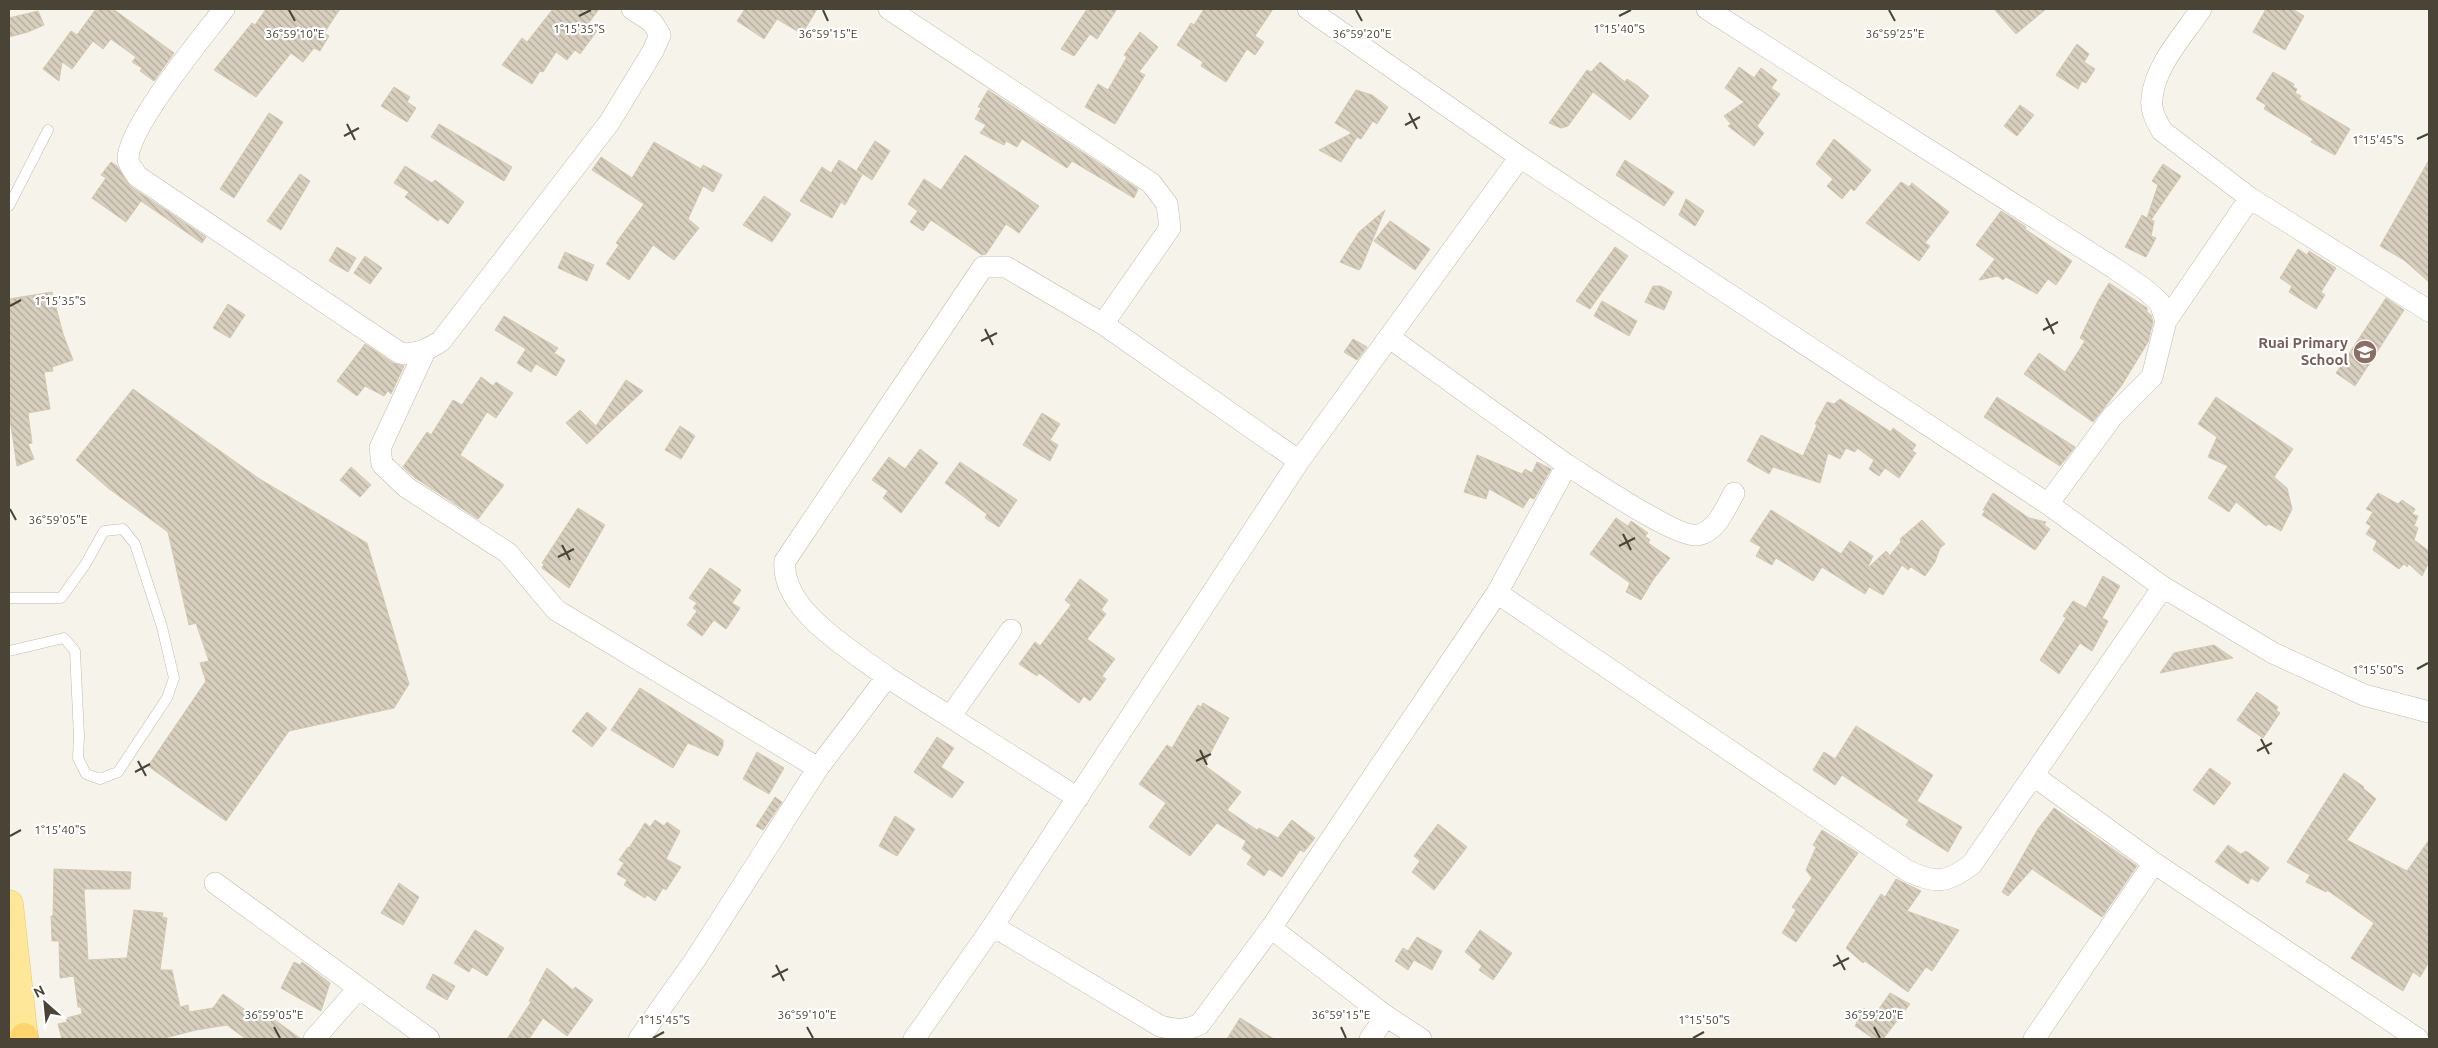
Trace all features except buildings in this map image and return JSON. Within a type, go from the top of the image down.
[{"type":"main road","points":[[9,904],[24,1038]]},
{"type":"street","points":[[224,9],[145,116],[131,143],[128,161],[137,176],[400,352],[407,354],[425,351],[441,341],[609,123],[653,51],[660,35],[652,22],[632,9]]},
{"type":"street","points":[[889,9],[1151,183],[1167,204],[1170,228],[1103,324]]},
{"type":"street","points":[[1308,9],[1520,157],[2048,504],[2162,587],[2282,657],[2364,695],[2429,712]]},
{"type":"street","points":[[1707,9],[2114,268],[2146,290],[2160,303],[2166,321]]},
{"type":"street","points":[[2201,9],[2160,70],[2152,97],[2153,116],[2162,131],[2250,198],[2429,311]]},
{"type":"street","points":[[914,1039],[993,926],[1299,461],[1520,157]]},
{"type":"street","points":[[2048,504],[2112,416],[2152,377],[2166,321],[2250,198]]},
{"type":"street","points":[[1078,798],[887,677],[811,619],[798,605],[789,589],[784,574],[785,561],[983,267],[1006,267],[1103,324],[1299,461]]},
{"type":"street","points":[[1390,338],[1567,465],[1654,518],[1682,532],[1697,535],[1714,527],[1734,493]]},
{"type":"street","points":[[425,351],[380,448],[382,464],[406,488],[508,553],[556,610],[818,768]]},
{"type":"street","points":[[993,926],[1160,1026],[1174,1030],[1188,1030],[1200,1024],[1271,928],[1497,592],[1567,465]]},
{"type":"street","points":[[1497,592],[1906,870],[1926,880],[1948,880],[1972,864],[2162,587]]},
{"type":"street","points":[[950,717],[1011,630]]},
{"type":"street","points":[[638,1039],[695,960],[818,768],[887,677]]},
{"type":"street","points":[[2034,776],[2154,863],[2418,1039]]},
{"type":"street","points":[[2034,1039],[2154,863]]},
{"type":"street","points":[[215,883],[429,1039]]},
{"type":"street","points":[[1271,928],[1386,1016],[1421,1039]]},
{"type":"street","points":[[314,1039],[359,988]]},
{"type":"street","points":[[1370,1039],[1386,1016]]},
{"type":"lane","points":[[9,206],[48,130]]},
{"type":"lane","points":[[9,598],[61,598],[85,565],[104,531],[123,529],[135,544],[162,627],[174,678],[168,698],[118,772],[100,779],[86,774],[78,758],[79,736],[75,651],[64,638],[9,651]]},
{"type":"place","name":"Ruai Primary School","points":[[2365,352]]}]
